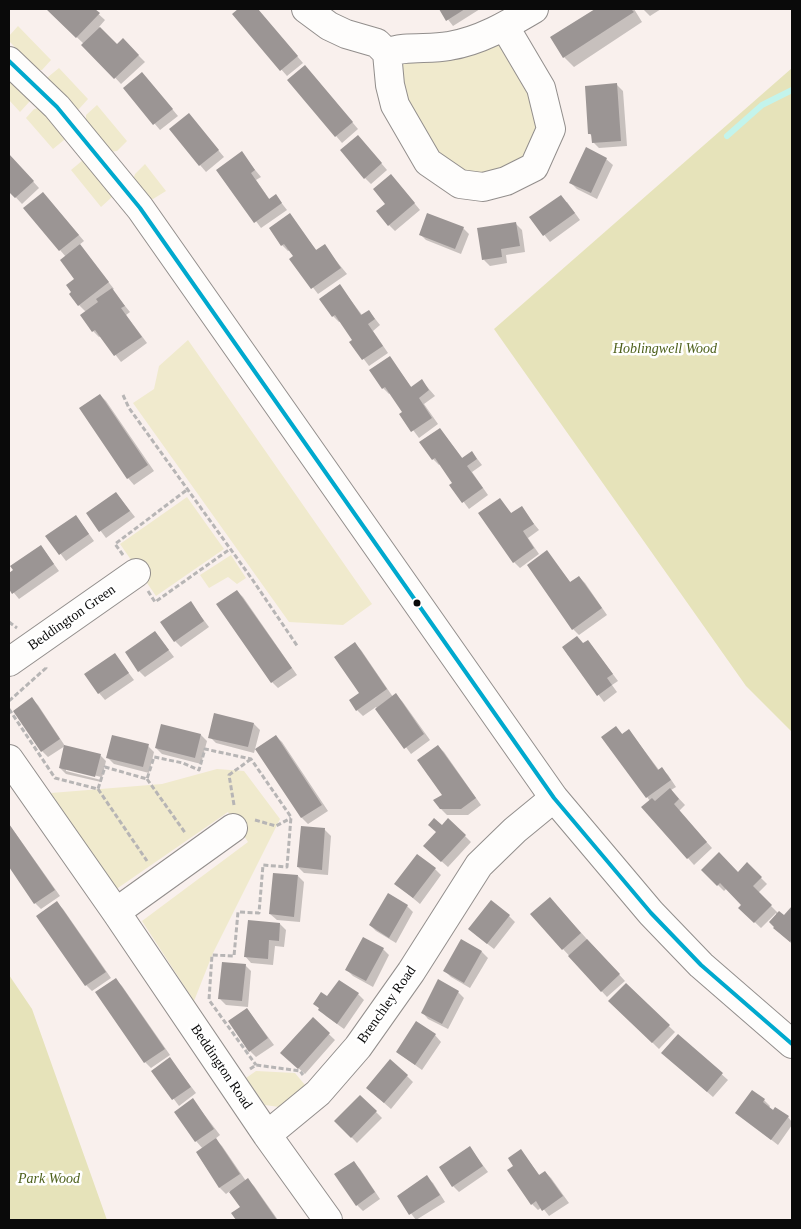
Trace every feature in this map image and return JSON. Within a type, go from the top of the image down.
[{"type":"street","points":[[306,9],[329,26],[346,34],[377,43],[387,54],[390,85],[395,105],[428,162],[460,184],[483,188],[506,181],[534,167],[551,128],[541,88],[505,27]]},
{"type":"street","points":[[387,54],[397,50],[449,46],[485,36],[505,27],[534,9]]},
{"type":"street","points":[[9,61],[57,107],[140,208],[554,798],[650,913],[700,965],[792,1044]]},
{"type":"street","name":"Beddington Green","points":[[9,662],[136,574]]},
{"type":"street","name":"Beddington Road","points":[[9,759],[328,1220]]},
{"type":"street","name":"Brenchley Road","points":[[267,1134],[318,1093],[358,1048],[411,972],[479,865],[515,830],[554,798]]},
{"type":"street","points":[[116,912],[199,853],[234,821]]},
{"type":"path","points":[[123,395],[129,408],[298,647]]},
{"type":"path","points":[[188,489],[115,544],[155,602],[230,549]]},
{"type":"path","points":[[251,759],[229,775],[234,821],[276,826],[291,817]]},
{"type":"path","points":[[147,779],[199,853]]},
{"type":"path","points":[[98,789],[160,880]]},
{"type":"path","points":[[232,1083],[256,1065],[300,1071],[318,1093]]},
{"type":"shaded area","points":[[18,26],[51,60],[42,70],[37,70],[9,41],[9,36]]},
{"type":"shaded area","points":[[502,44],[537,99],[538,149],[481,180],[452,172],[411,128],[399,76],[403,62]]},
{"type":"shaded area","points":[[59,68],[88,99],[79,109],[75,110],[48,82],[48,77]]},
{"type":"shaded area","points":[[12,80],[30,98],[30,101],[20,112],[9,100],[9,83]]},
{"type":"shaded area","points":[[97,105],[127,141],[117,151],[110,152],[86,123],[86,115]]},
{"type":"shaded area","points":[[39,108],[64,135],[64,140],[53,149],[26,118],[34,109]]},
{"type":"shaded area","points":[[83,160],[113,194],[101,207],[71,170]]},
{"type":"shaded area","points":[[145,164],[166,191],[153,199],[148,198],[133,180],[135,174]]},
{"type":"shaded area","points":[[188,340],[372,604],[343,625],[289,622],[133,403],[154,389],[159,366]]},
{"type":"shaded area","points":[[187,497],[224,549],[156,596],[120,544]]},
{"type":"shaded area","points":[[231,555],[246,578],[237,584],[228,577],[209,588],[200,575]]},
{"type":"shaded area","points":[[217,769],[244,771],[280,819],[213,953],[194,1001],[142,921],[248,842],[228,812],[115,890],[51,793],[162,784]]},
{"type":"shaded area","points":[[256,1071],[295,1073],[305,1085],[279,1107],[265,1105],[246,1078]]},
{"type":"green space","name":"Hoblingwell Wood","points":[[792,68],[792,732],[746,686],[494,329]]},
{"type":"green space","name":"Park Wood","points":[[9,975],[32,1009],[107,1220],[9,1220]]},
{"type":"building","points":[[46,9],[95,9],[100,13],[76,38]]},
{"type":"building","points":[[238,9],[258,9],[298,56],[280,71],[232,14]]},
{"type":"building","points":[[439,9],[465,9],[446,21]]},
{"type":"building","points":[[595,9],[631,9],[634,12],[563,58],[550,37]]},
{"type":"building","points":[[100,27],[117,44],[123,38],[139,55],[114,79],[81,45]]},
{"type":"building","points":[[305,65],[353,122],[335,137],[287,80]]},
{"type":"building","points":[[142,72],[173,109],[153,125],[123,88]]},
{"type":"building","points":[[617,83],[621,141],[592,143],[591,134],[588,134],[585,86]]},
{"type":"building","points":[[189,113],[219,150],[199,166],[169,129]]},
{"type":"building","points":[[358,135],[382,163],[364,179],[340,150]]},
{"type":"building","points":[[586,147],[607,158],[591,193],[569,183]]},
{"type":"building","points":[[242,151],[255,170],[251,173],[269,199],[276,194],[282,203],[254,223],[216,170]]},
{"type":"building","points":[[9,154],[34,181],[15,198],[9,192]]},
{"type":"building","points":[[391,174],[415,203],[388,226],[376,211],[385,204],[373,189]]},
{"type":"building","points":[[43,192],[79,235],[59,251],[23,208]]},
{"type":"building","points":[[561,195],[575,213],[543,236],[529,217]]},
{"type":"building","points":[[290,213],[316,250],[325,244],[341,268],[311,289],[289,259],[293,256],[284,244],[281,246],[269,228]]},
{"type":"building","points":[[427,213],[464,227],[455,249],[419,235]]},
{"type":"building","points":[[516,222],[520,246],[501,249],[502,257],[482,260],[477,228]]},
{"type":"building","points":[[80,244],[109,282],[78,306],[69,294],[71,292],[66,285],[74,279],[60,260]]},
{"type":"building","points":[[340,284],[361,315],[369,310],[375,319],[368,324],[383,346],[362,360],[349,342],[352,340],[335,315],[332,317],[319,299]]},
{"type":"building","points":[[112,288],[125,306],[121,308],[142,337],[114,356],[95,330],[92,332],[80,315],[98,302],[96,299]]},
{"type":"building","points":[[390,356],[411,387],[422,379],[429,390],[419,398],[432,418],[411,432],[399,414],[402,412],[385,387],[382,389],[369,370]]},
{"type":"building","points":[[100,394],[148,465],[127,479],[79,408]]},
{"type":"building","points":[[440,428],[462,458],[472,451],[477,459],[467,466],[483,488],[462,503],[449,485],[452,483],[435,458],[432,460],[419,442]]},
{"type":"building","points":[[116,492],[130,511],[99,532],[86,513]]},
{"type":"building","points":[[500,498],[511,513],[522,506],[534,524],[523,531],[534,548],[513,563],[478,513]]},
{"type":"building","points":[[76,515],[89,534],[59,555],[45,536]]},
{"type":"building","points":[[41,545],[54,564],[12,594],[9,589],[9,573],[13,570],[10,566]]},
{"type":"building","points":[[547,550],[570,582],[579,576],[602,608],[572,630],[527,565]]},
{"type":"building","points":[[237,590],[292,668],[271,683],[216,604]]},
{"type":"building","points":[[191,601],[204,621],[174,642],[160,622]]},
{"type":"building","points":[[155,631],[169,650],[138,672],[125,652]]},
{"type":"building","points":[[577,636],[583,643],[588,640],[613,674],[607,678],[612,685],[597,696],[562,647]]},
{"type":"building","points":[[355,642],[387,689],[356,711],[349,700],[359,693],[334,657]]},
{"type":"building","points":[[115,653],[129,673],[98,694],[84,674]]},
{"type":"building","points":[[396,693],[424,734],[404,749],[375,709]]},
{"type":"building","points":[[32,697],[60,739],[41,752],[13,711]]},
{"type":"building","points":[[214,713],[254,723],[248,747],[208,738]]},
{"type":"building","points":[[161,724],[201,734],[195,758],[155,748]]},
{"type":"building","points":[[616,726],[622,734],[629,729],[658,770],[662,767],[671,780],[646,798],[601,737]]},
{"type":"building","points":[[112,735],[149,744],[143,767],[106,758]]},
{"type":"building","points":[[276,735],[322,805],[301,818],[255,749]]},
{"type":"building","points":[[64,745],[101,754],[95,777],[59,768]]},
{"type":"building","points":[[438,745],[476,798],[461,809],[440,809],[433,800],[442,795],[417,760]]},
{"type":"building","points":[[670,788],[679,799],[674,804],[707,842],[687,859],[641,807],[652,798],[655,801]]},
{"type":"building","points":[[434,818],[442,825],[448,818],[466,835],[441,862],[423,846],[436,832],[428,825]]},
{"type":"building","points":[[9,824],[55,890],[34,904],[9,867]]},
{"type":"building","points":[[301,826],[325,828],[322,870],[297,867]]},
{"type":"building","points":[[719,852],[738,872],[747,862],[762,877],[753,886],[772,905],[754,923],[738,908],[741,905],[720,883],[717,886],[701,870]]},
{"type":"building","points":[[417,854],[436,868],[413,898],[394,884]]},
{"type":"building","points":[[273,873],[298,875],[294,917],[269,914]]},
{"type":"building","points":[[388,893],[408,905],[389,938],[369,925]]},
{"type":"building","points":[[550,897],[581,933],[562,950],[530,914]]},
{"type":"building","points":[[491,900],[510,915],[487,944],[468,929]]},
{"type":"building","points":[[57,901],[106,972],[85,986],[36,916]]},
{"type":"building","points":[[792,906],[792,940],[790,942],[773,928],[769,922],[779,911],[784,915]]},
{"type":"building","points":[[248,920],[280,923],[279,941],[269,940],[268,959],[244,957]]},
{"type":"building","points":[[363,937],[384,948],[366,981],[345,970]]},
{"type":"building","points":[[461,939],[482,951],[464,983],[443,971]]},
{"type":"building","points":[[587,939],[620,974],[601,992],[568,956]]},
{"type":"building","points":[[222,962],[246,964],[242,1001],[218,999]]},
{"type":"building","points":[[116,978],[165,1049],[144,1063],[95,992]]},
{"type":"building","points":[[438,979],[459,991],[442,1024],[421,1013]]},
{"type":"building","points":[[339,980],[359,993],[337,1024],[313,1004],[321,992],[327,996]]},
{"type":"building","points":[[626,983],[670,1025],[652,1043],[608,1001]]},
{"type":"building","points":[[247,1008],[268,1038],[249,1052],[228,1021]]},
{"type":"building","points":[[313,1017],[330,1033],[298,1069],[280,1053]]},
{"type":"building","points":[[416,1021],[436,1034],[415,1065],[396,1052]]},
{"type":"building","points":[[678,1034],[723,1073],[707,1092],[661,1053]]},
{"type":"building","points":[[170,1057],[191,1087],[172,1100],[151,1071]]},
{"type":"building","points":[[390,1059],[408,1075],[384,1103],[366,1088]]},
{"type":"building","points":[[752,1090],[765,1099],[763,1102],[773,1110],[775,1107],[789,1116],[771,1140],[735,1113]]},
{"type":"building","points":[[360,1095],[377,1111],[351,1138],[334,1121]]},
{"type":"building","points":[[193,1098],[214,1129],[195,1142],[174,1112]]},
{"type":"building","points":[[216,1138],[240,1174],[219,1188],[196,1152]]},
{"type":"building","points":[[470,1146],[483,1166],[452,1187],[439,1167]]},
{"type":"building","points":[[521,1149],[539,1175],[545,1171],[563,1196],[542,1211],[536,1201],[531,1205],[507,1170],[513,1166],[508,1158]]},
{"type":"building","points":[[354,1161],[375,1192],[356,1206],[334,1174]]},
{"type":"building","points":[[427,1175],[440,1195],[409,1215],[397,1196]]},
{"type":"building","points":[[248,1178],[277,1220],[236,1220],[231,1213],[240,1207],[229,1192]]},
{"type":"waterway","points":[[727,136],[762,105],[792,90]]},
{"type":"transit line","points":[[9,61],[57,107],[140,208],[554,798],[651,913],[701,965],[792,1044]]}]
